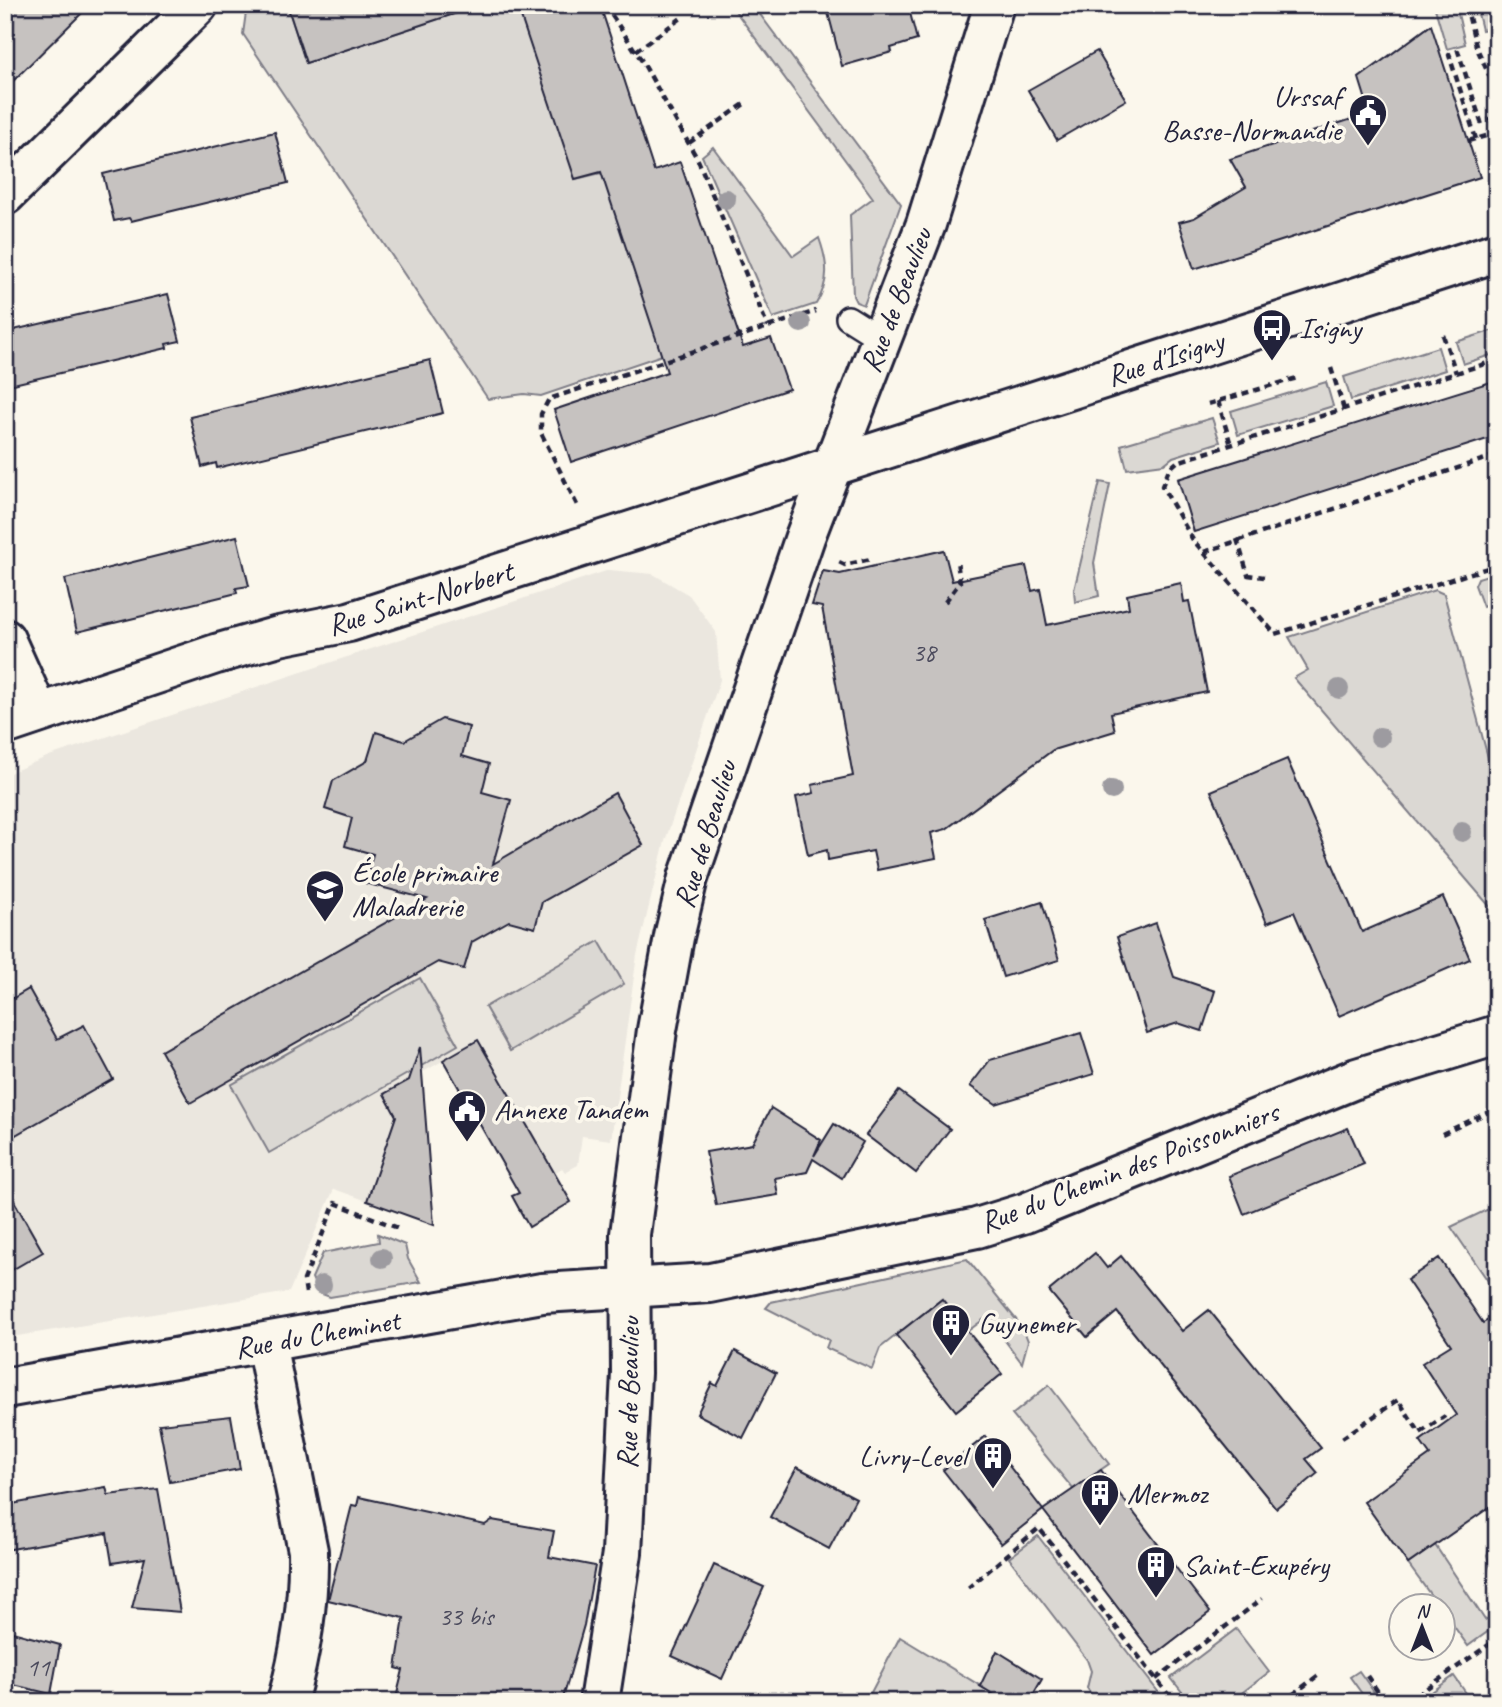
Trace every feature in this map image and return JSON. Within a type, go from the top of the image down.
[{"type":"street","points":[[5,195],[198,5]]},
{"type":"street","name":"Rue de Beaulieu","points":[[599,1702],[622,1553],[631,1373],[631,1221],[657,1030],[680,913],[731,750],[833,465],[926,224],[994,5]]},
{"type":"street","name":"Rue d'Isigny","points":[[833,465],[1497,251]]},
{"type":"street","name":"Rue Saint-Norbert","points":[[21,718],[279,636],[349,622],[833,465]]},
{"type":"street","points":[[5,639],[21,718]]},
{"type":"street","name":"Rue du Chemin des Poissonniers","points":[[630,1289],[710,1283],[977,1228],[1025,1213],[1357,1078],[1497,1035]]},
{"type":"street","name":"Rue du Cheminet","points":[[5,1388],[542,1293],[630,1289]]},
{"type":"street","points":[[266,1343],[308,1551],[309,1581],[303,1635],[287,1702]]},
{"type":"lane","points":[[848,318],[883,340]]},
{"type":"path","points":[[605,5],[636,51],[689,144],[768,327]]},
{"type":"path","points":[[1466,5],[1476,46],[1497,93]]},
{"type":"path","points":[[636,51],[684,16]]},
{"type":"path","points":[[1476,138],[1449,55],[1458,51],[1481,121],[1497,117]]},
{"type":"path","points":[[689,144],[747,102]]},
{"type":"path","points":[[1468,141],[1497,133]]},
{"type":"path","points":[[577,505],[541,433],[541,414],[549,399],[827,307]]},
{"type":"path","points":[[1443,335],[1456,373]]},
{"type":"path","points":[[1497,360],[1177,462],[1169,469],[1162,486],[1193,540],[1275,634],[1497,565]]},
{"type":"path","points":[[1331,368],[1344,409]]},
{"type":"path","points":[[1208,404],[1297,378]]},
{"type":"path","points":[[1217,401],[1231,444]]},
{"type":"path","points":[[1204,551],[1497,455]]},
{"type":"path","points":[[1237,539],[1248,575],[1264,577]]},
{"type":"path","points":[[834,560],[845,565],[870,559]]},
{"type":"path","points":[[945,602],[960,582],[957,561]]},
{"type":"path","points":[[1442,1134],[1497,1108]]},
{"type":"path","points":[[306,1294],[304,1280],[335,1203],[398,1228]]},
{"type":"path","points":[[1342,1438],[1398,1400],[1420,1433],[1445,1416]]},
{"type":"path","points":[[968,1588],[1039,1528],[1174,1702]]},
{"type":"path","points":[[1156,1679],[1262,1598]]},
{"type":"path","points":[[1407,1702],[1490,1644],[1497,1645]]},
{"type":"path","points":[[1283,1702],[1320,1674]]},
{"type":"path","points":[[1367,1676],[1385,1702]]},
{"type":"shaded area","points":[[247,5],[306,5],[289,11],[306,63],[480,5],[597,5],[576,179],[601,173],[736,330],[541,396],[524,394],[488,399],[243,34]]},
{"type":"shaded area","points":[[731,5],[753,5],[901,204],[864,305],[856,302],[853,296],[850,215],[873,198]]},
{"type":"shaded area","points":[[1434,5],[1456,5],[1465,44],[1447,49]]},
{"type":"shaded area","points":[[1476,5],[1497,5],[1497,50],[1491,28],[1482,30]]},
{"type":"shaded area","points":[[713,147],[793,256],[819,238],[826,272],[824,288],[816,304],[773,318],[702,156]]},
{"type":"shaded area","points":[[1497,329],[1497,353],[1463,364],[1456,342]]},
{"type":"shaded area","points":[[1438,347],[1445,370],[1351,400],[1344,377]]},
{"type":"shaded area","points":[[1326,382],[1333,406],[1238,435],[1231,411]]},
{"type":"shaded area","points":[[1212,418],[1220,442],[1173,457],[1164,464],[1127,469],[1121,445]]},
{"type":"shaded area","points":[[1100,482],[1110,484],[1094,563],[1099,596],[1075,602],[1074,590]]},
{"type":"shaded area","name":"École primaire Maladrerie","points":[[609,570],[653,574],[689,595],[716,632],[720,680],[665,841],[637,955],[611,1140],[582,1136],[578,1165],[565,1172],[562,1168],[554,1173],[478,1041],[384,1094],[403,1127],[376,1204],[334,1189],[289,1292],[5,1338],[5,775],[49,756]]},
{"type":"shaded area","points":[[1497,572],[1497,601],[1483,607],[1475,585],[1478,578]]},
{"type":"shaded area","points":[[1435,590],[1444,594],[1497,791],[1497,915],[1294,678],[1308,670],[1289,637]]},
{"type":"shaded area","points":[[599,941],[624,984],[510,1051],[485,1007]]},
{"type":"shaded area","points":[[420,978],[458,1045],[269,1153],[231,1085]]},
{"type":"shaded area","points":[[1497,1205],[1497,1294],[1451,1227]]},
{"type":"shaded area","points":[[378,1234],[405,1245],[408,1259],[421,1282],[330,1297],[319,1293],[312,1278],[323,1253],[379,1242]]},
{"type":"shaded area","points":[[967,1259],[1023,1328],[1028,1341],[1022,1363],[987,1317],[968,1331],[942,1299],[880,1348],[872,1369],[826,1348],[829,1340],[766,1308],[771,1302]]},
{"type":"shaded area","points":[[1049,1385],[1109,1464],[1073,1489],[1012,1415]]},
{"type":"shaded area","points":[[1497,1530],[1497,1589],[1487,1555]]},
{"type":"shaded area","points":[[1038,1536],[1166,1702],[1097,1702],[1087,1688],[1091,1671],[1087,1660],[1009,1558]]},
{"type":"shaded area","points":[[1435,1545],[1485,1620],[1497,1614],[1497,1625],[1468,1646],[1456,1629],[1456,1592],[1428,1592],[1408,1564]]},
{"type":"shaded area","points":[[1236,1629],[1269,1672],[1230,1702],[1190,1702],[1171,1678]]},
{"type":"shaded area","points":[[900,1637],[997,1696],[994,1702],[866,1702]]},
{"type":"shaded area","points":[[1359,1671],[1381,1702],[1368,1702],[1350,1677]]},
{"type":"shaded area","points":[[1454,1676],[1466,1693],[1455,1702],[1418,1702]]},
{"type":"building","points":[[5,5],[90,5],[5,89]]},
{"type":"building","points":[[287,5],[459,5],[460,12],[306,63]]},
{"type":"building","points":[[517,5],[600,5],[654,171],[680,162],[743,347],[771,338],[789,389],[571,462],[554,410],[667,372],[601,172],[575,179]]},
{"type":"building","points":[[826,5],[908,5],[917,40],[891,48],[892,52],[842,66]]},
{"type":"building","name":"Urssaf Basse-Normandie","points":[[1431,25],[1480,177],[1194,269],[1179,222],[1194,218],[1246,187],[1230,159],[1370,113],[1359,78]]},
{"type":"building","points":[[1097,51],[1126,100],[1057,140],[1028,90]]},
{"type":"building","points":[[275,132],[288,183],[131,221],[129,218],[114,221],[103,174]]},
{"type":"building","points":[[168,294],[180,341],[166,344],[167,348],[5,386],[5,332]]},
{"type":"building","points":[[430,360],[443,413],[217,468],[216,463],[202,467],[190,417]]},
{"type":"building","points":[[1497,380],[1497,436],[1194,532],[1178,479]]},
{"type":"building","points":[[237,536],[249,586],[236,588],[237,593],[77,632],[65,579]]},
{"type":"building","points":[[944,550],[952,581],[1026,566],[1032,591],[1040,589],[1047,625],[1129,608],[1127,595],[1181,583],[1184,602],[1189,601],[1207,692],[1111,713],[1115,731],[1053,750],[946,829],[931,833],[936,858],[877,870],[873,851],[828,860],[827,850],[808,855],[796,797],[814,793],[812,785],[853,776],[822,607],[812,605],[823,571],[840,574]]},
{"type":"building","points":[[442,719],[469,727],[462,756],[489,764],[482,792],[511,800],[493,864],[615,793],[643,845],[542,902],[535,928],[509,921],[472,942],[464,969],[438,962],[190,1103],[161,1051],[427,899],[365,883],[373,854],[345,846],[352,818],[325,809],[333,781],[367,761],[376,732],[404,741]]},
{"type":"building","points":[[1287,759],[1362,932],[1443,897],[1470,959],[1339,1016],[1294,912],[1267,923],[1211,791]]},
{"type":"building","points":[[1042,902],[1059,960],[1003,977],[985,920]]},
{"type":"building","points":[[1156,923],[1174,977],[1215,991],[1202,1031],[1178,1023],[1147,1033],[1117,937]]},
{"type":"building","points":[[29,989],[57,1039],[84,1025],[113,1079],[5,1141],[5,1003]]},
{"type":"building","points":[[1081,1033],[1094,1074],[996,1104],[970,1086],[990,1060]]},
{"type":"building","points":[[478,1040],[571,1202],[529,1227],[512,1196],[519,1193],[443,1060]]},
{"type":"building","points":[[420,1047],[434,1225],[367,1201],[396,1116],[384,1094],[409,1080]]},
{"type":"building","points":[[899,1091],[950,1129],[916,1173],[866,1135]]},
{"type":"building","points":[[771,1108],[821,1140],[814,1156],[834,1124],[863,1142],[842,1178],[813,1159],[807,1172],[775,1178],[778,1195],[716,1205],[706,1152],[752,1144]]},
{"type":"building","points":[[1348,1128],[1364,1164],[1244,1214],[1229,1176]]},
{"type":"building","points":[[5,1185],[43,1252],[5,1274]]},
{"type":"building","points":[[1095,1253],[1107,1268],[1121,1256],[1182,1331],[1209,1310],[1321,1448],[1306,1459],[1318,1473],[1276,1508],[1117,1312],[1087,1337],[1049,1291]]},
{"type":"building","points":[[1439,1258],[1483,1323],[1497,1315],[1497,1502],[1408,1564],[1364,1502],[1430,1455],[1420,1441],[1456,1415],[1422,1363],[1451,1345],[1407,1280]]},
{"type":"building","name":"Guynemer","points":[[942,1299],[1002,1374],[956,1411],[896,1335]]},
{"type":"building","points":[[735,1351],[776,1373],[743,1438],[697,1414],[712,1383],[717,1386]]},
{"type":"building","points":[[231,1416],[240,1469],[170,1482],[159,1424]]},
{"type":"building","name":"Livry-Level","points":[[986,1436],[1043,1510],[1001,1544],[943,1470]]},
{"type":"building","points":[[797,1467],[856,1498],[829,1549],[770,1517]]},
{"type":"building","points":[[1101,1470],[1210,1612],[1154,1655],[1043,1510]]},
{"type":"building","points":[[106,1487],[108,1495],[158,1489],[180,1612],[132,1608],[145,1558],[112,1563],[107,1533],[5,1550],[5,1512],[13,1511],[12,1504]]},
{"type":"building","points":[[359,1497],[485,1525],[492,1520],[554,1531],[549,1557],[595,1566],[584,1625],[562,1702],[395,1702],[403,1670],[396,1668],[404,1618],[328,1600],[352,1505],[357,1506]]},
{"type":"building","points":[[714,1565],[764,1587],[722,1679],[672,1656]]},
{"type":"building","points":[[5,1630],[60,1645],[51,1694],[5,1683]]},
{"type":"building","points":[[997,1651],[1042,1679],[1029,1702],[1006,1702],[980,1686]]},
{"type":"place","name":"Urssaf Basse-Normandie","points":[[1368,147]]},
{"type":"place","name":"Isigny","points":[[1272,362]]},
{"type":"place","name":"École primaire Maladrerie","points":[[325,923]]},
{"type":"place","name":"Annexe Tandem","points":[[467,1143]]},
{"type":"place","name":"Guynemer","points":[[951,1357]]},
{"type":"place","name":"Livry-Level","points":[[993,1490]]},
{"type":"place","name":"Mermoz","points":[[1100,1527]]},
{"type":"place","name":"Saint-Exupéry","points":[[1156,1599]]}]
